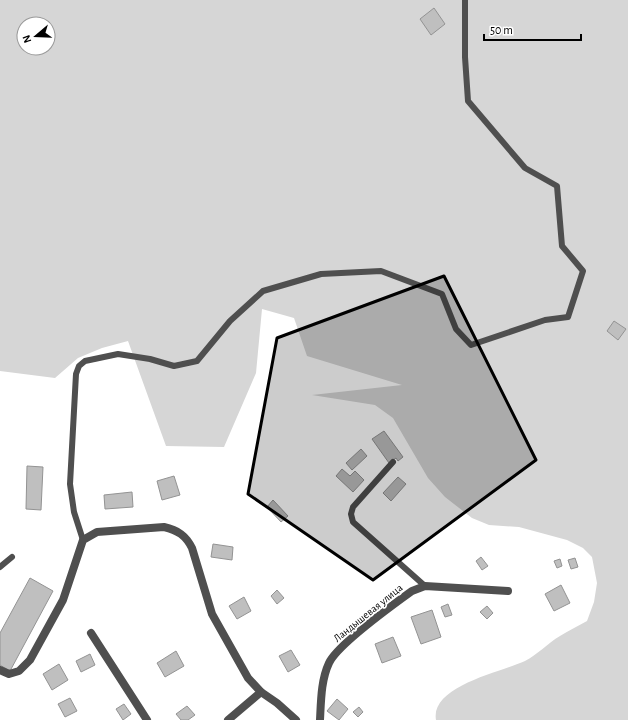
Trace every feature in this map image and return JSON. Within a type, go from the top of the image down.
[{"type":"street","points":[[0,670],[9,674],[19,671],[30,660],[63,600],[83,540],[97,532],[158,527],[173,529],[184,536],[192,548],[212,614],[248,678],[261,692],[277,703],[296,720]]},
{"type":"street","name":"Ландышевая улица","points":[[320,720],[322,691],[329,662],[346,642],[401,598],[412,591],[425,586],[508,591]]},
{"type":"street","points":[[91,633],[147,720]]},
{"type":"street","points":[[228,720],[261,692]]},
{"type":"lane","points":[[83,540],[74,512],[70,484],[76,374],[79,366],[85,361],[118,354],[150,359],[174,366],[197,361],[230,321],[263,291],[321,274],[381,271],[442,294],[456,329],[471,345],[545,320],[568,317],[583,271],[562,246],[557,186],[525,168],[468,101],[465,57],[466,0]]},
{"type":"lane","points":[[393,462],[353,507],[351,514],[353,522],[425,586]]},
{"type":"lane","points":[[0,567],[12,557]]},
{"type":"highlighted area","points":[[444,276],[536,460],[373,580],[248,494],[277,338]]},
{"type":"shaded area","points":[[0,0],[628,0],[628,720],[436,720],[437,708],[444,698],[455,689],[469,682],[525,661],[566,632],[587,621],[594,602],[597,583],[592,557],[583,548],[567,540],[519,527],[489,525],[472,518],[445,497],[428,478],[393,418],[375,405],[312,395],[402,385],[307,356],[294,318],[262,309],[256,373],[224,447],[166,446],[128,341],[102,348],[78,358],[55,378],[0,371]]},
{"type":"building","points":[[434,8],[445,24],[431,35],[420,19]]},
{"type":"building","points":[[614,321],[626,329],[618,340],[607,331]]},
{"type":"building","points":[[384,431],[403,457],[398,461],[396,458],[389,463],[372,439]]},
{"type":"building","points":[[361,449],[367,456],[352,470],[346,463]]},
{"type":"building","points":[[27,466],[43,467],[41,510],[26,509]]},
{"type":"building","points":[[342,469],[350,476],[355,471],[364,480],[353,492],[336,476]]},
{"type":"building","points":[[174,476],[180,495],[162,500],[157,481]]},
{"type":"building","points":[[398,477],[406,484],[391,501],[383,493]]},
{"type":"building","points":[[132,492],[133,507],[105,509],[104,495]]},
{"type":"building","points":[[273,500],[288,516],[281,522],[267,507]]},
{"type":"building","points":[[213,544],[233,547],[232,560],[211,557]]},
{"type":"building","points":[[481,557],[488,566],[482,570],[476,561]]},
{"type":"building","points":[[575,558],[578,567],[571,569],[568,560]]},
{"type":"building","points":[[560,559],[562,566],[557,568],[554,561]]},
{"type":"building","points":[[30,578],[53,591],[10,671],[0,665],[0,633]]},
{"type":"building","points":[[561,585],[570,603],[554,611],[545,594]]},
{"type":"building","points":[[277,590],[284,598],[277,604],[271,596]]},
{"type":"building","points":[[244,597],[251,611],[237,619],[229,606]]},
{"type":"building","points":[[448,604],[452,615],[445,617],[441,607]]},
{"type":"building","points":[[487,606],[493,613],[487,619],[480,612]]},
{"type":"building","points":[[432,610],[441,637],[421,644],[411,617]]},
{"type":"building","points":[[393,637],[401,656],[382,663],[375,644]]},
{"type":"building","points":[[291,650],[300,665],[288,672],[279,656]]},
{"type":"building","points":[[176,651],[184,666],[165,677],[157,663]]},
{"type":"building","points":[[90,654],[95,665],[81,672],[76,661]]},
{"type":"building","points":[[59,664],[68,680],[52,690],[43,674]]},
{"type":"building","points":[[70,698],[77,711],[65,717],[58,704]]},
{"type":"building","points":[[337,699],[348,709],[339,720],[327,711]]},
{"type":"building","points":[[124,704],[131,714],[123,720],[116,709]]},
{"type":"building","points":[[187,706],[195,715],[188,720],[181,720],[176,714]]},
{"type":"building","points":[[359,707],[363,712],[358,717],[353,712]]}]
